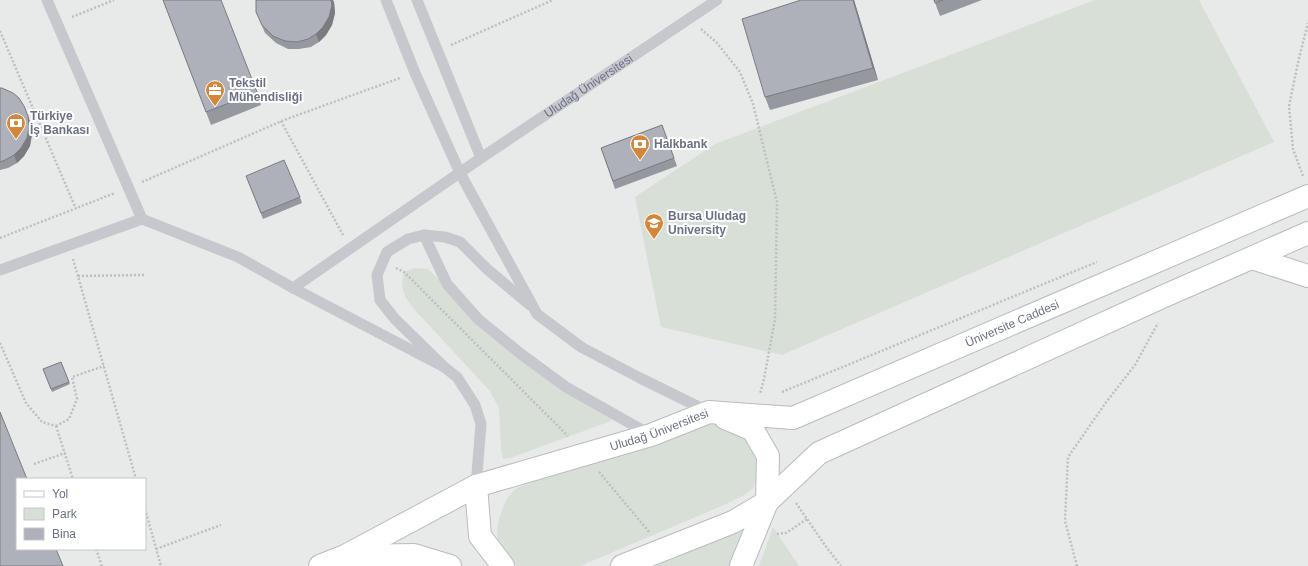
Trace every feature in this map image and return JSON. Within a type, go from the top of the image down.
[{"type":"street","name":"Üniversite Caddesi","points":[[709,412],[792,418],[1303,183]]},
{"type":"street","points":[[622,566],[733,522],[767,502],[819,453],[1162,297],[1308,233]]},
{"type":"street","points":[[1252,258],[1308,276]]},
{"type":"street","points":[[709,412],[752,430],[768,456],[767,502],[741,566]]},
{"type":"street","name":"Uludağ Üniversitesi","points":[[320,566],[345,556],[476,486],[652,435],[709,412]]},
{"type":"street","points":[[476,486],[480,536],[503,566]]},
{"type":"street","name":"Uludağ Üniversitesi","points":[[345,556],[414,555],[450,566]]},
{"type":"lane","points":[[47,0],[142,219]]},
{"type":"lane","name":"Uludağ Üniversitesi","points":[[386,0],[415,73],[460,173],[537,314],[581,347],[709,412]]},
{"type":"lane","points":[[418,0],[481,158]]},
{"type":"lane","name":"Uludağ Üniversitesi","points":[[293,288],[481,158],[717,0]]},
{"type":"lane","points":[[0,270],[142,219],[238,257],[293,288],[444,367]]},
{"type":"lane","points":[[424,235],[447,284],[478,319],[521,354],[566,387],[652,435]]},
{"type":"lane","points":[[476,486],[480,424],[475,405],[457,377],[444,367],[394,319],[380,300],[376,276],[387,252],[408,239],[424,235],[445,237],[460,242],[535,310]]},
{"type":"path","points":[[57,23],[114,0]]},
{"type":"path","points":[[439,53],[446,47],[554,0]]},
{"type":"path","points":[[690,18],[717,43],[740,72],[753,104],[777,202],[775,319],[764,379],[753,416]]},
{"type":"path","points":[[1303,183],[1293,150],[1289,106],[1308,23]]},
{"type":"path","points":[[0,31],[76,209]]},
{"type":"path","points":[[0,238],[129,188],[281,121],[415,73]]},
{"type":"path","points":[[281,121],[351,248]]},
{"type":"path","points":[[1303,183],[1308,174]]},
{"type":"path","points":[[70,245],[136,478]]},
{"type":"path","points":[[782,392],[1104,259]]},
{"type":"path","points":[[382,262],[404,272],[568,436],[664,549]]},
{"type":"path","points":[[78,276],[144,275]]},
{"type":"path","points":[[1077,566],[1065,521],[1068,457],[1135,364],[1162,316],[1162,297]]},
{"type":"path","points":[[0,344],[26,403],[42,422],[56,426],[69,418],[77,399],[72,377],[104,366]]},
{"type":"path","points":[[56,426],[73,478]]},
{"type":"path","points":[[34,464],[65,453]]},
{"type":"path","points":[[783,487],[841,566]]},
{"type":"path","points":[[146,513],[161,566]]},
{"type":"path","points":[[753,536],[786,533],[807,519]]},
{"type":"path","points":[[156,549],[221,525]]},
{"type":"path","points":[[96,550],[102,566]]},
{"type":"shaded area","name":"Bursa Uludag University","points":[[0,0],[1308,0],[1308,566],[0,566]]},
{"type":"green space","points":[[1095,0],[1199,0],[1274,142],[782,355],[661,327],[635,197],[715,144]]},
{"type":"green space","points":[[414,268],[428,269],[445,285],[483,327],[611,418],[611,421],[510,458],[503,459],[501,449],[499,408],[490,391],[413,308],[403,292],[402,283],[404,272]]},
{"type":"green space","points":[[709,412],[753,430],[761,468],[753,488],[746,494],[724,505],[580,566],[517,566],[503,553],[497,536],[498,523],[507,499],[517,488]]},
{"type":"green space","points":[[767,502],[741,566],[623,566]]},
{"type":"green space","points":[[773,527],[799,566],[759,566]]},
{"type":"building","points":[[163,0],[221,0],[257,92],[206,112]]},
{"type":"building","points":[[256,0],[331,0],[332,5],[329,17],[323,27],[308,39],[297,42],[285,41],[273,36],[262,25],[256,12]]},
{"type":"building","points":[[801,0],[853,0],[873,68],[765,97],[742,19]]},
{"type":"building","points":[[934,0],[943,0],[935,3]]},
{"type":"building","points":[[0,88],[13,93],[19,98],[28,116],[29,127],[27,138],[21,148],[14,155],[0,162]]},
{"type":"building","name":"Halkbank","points":[[662,125],[674,158],[613,181],[601,148]]},
{"type":"building","points":[[284,160],[300,197],[261,213],[246,176]]},
{"type":"building","points":[[61,362],[69,382],[51,389],[43,369]]},
{"type":"building","points":[[0,412],[27,478],[16,478],[16,550],[56,550],[63,566],[0,566]]},
{"type":"place","name":"Tekstil Mühendisliği","points":[[215,107]]},
{"type":"place","name":"Türkiye İş Bankası","points":[[16,140]]},
{"type":"place","name":"Halkbank","points":[[640,161]]},
{"type":"place","name":"Bursa Uludag University","points":[[654,240]]}]
